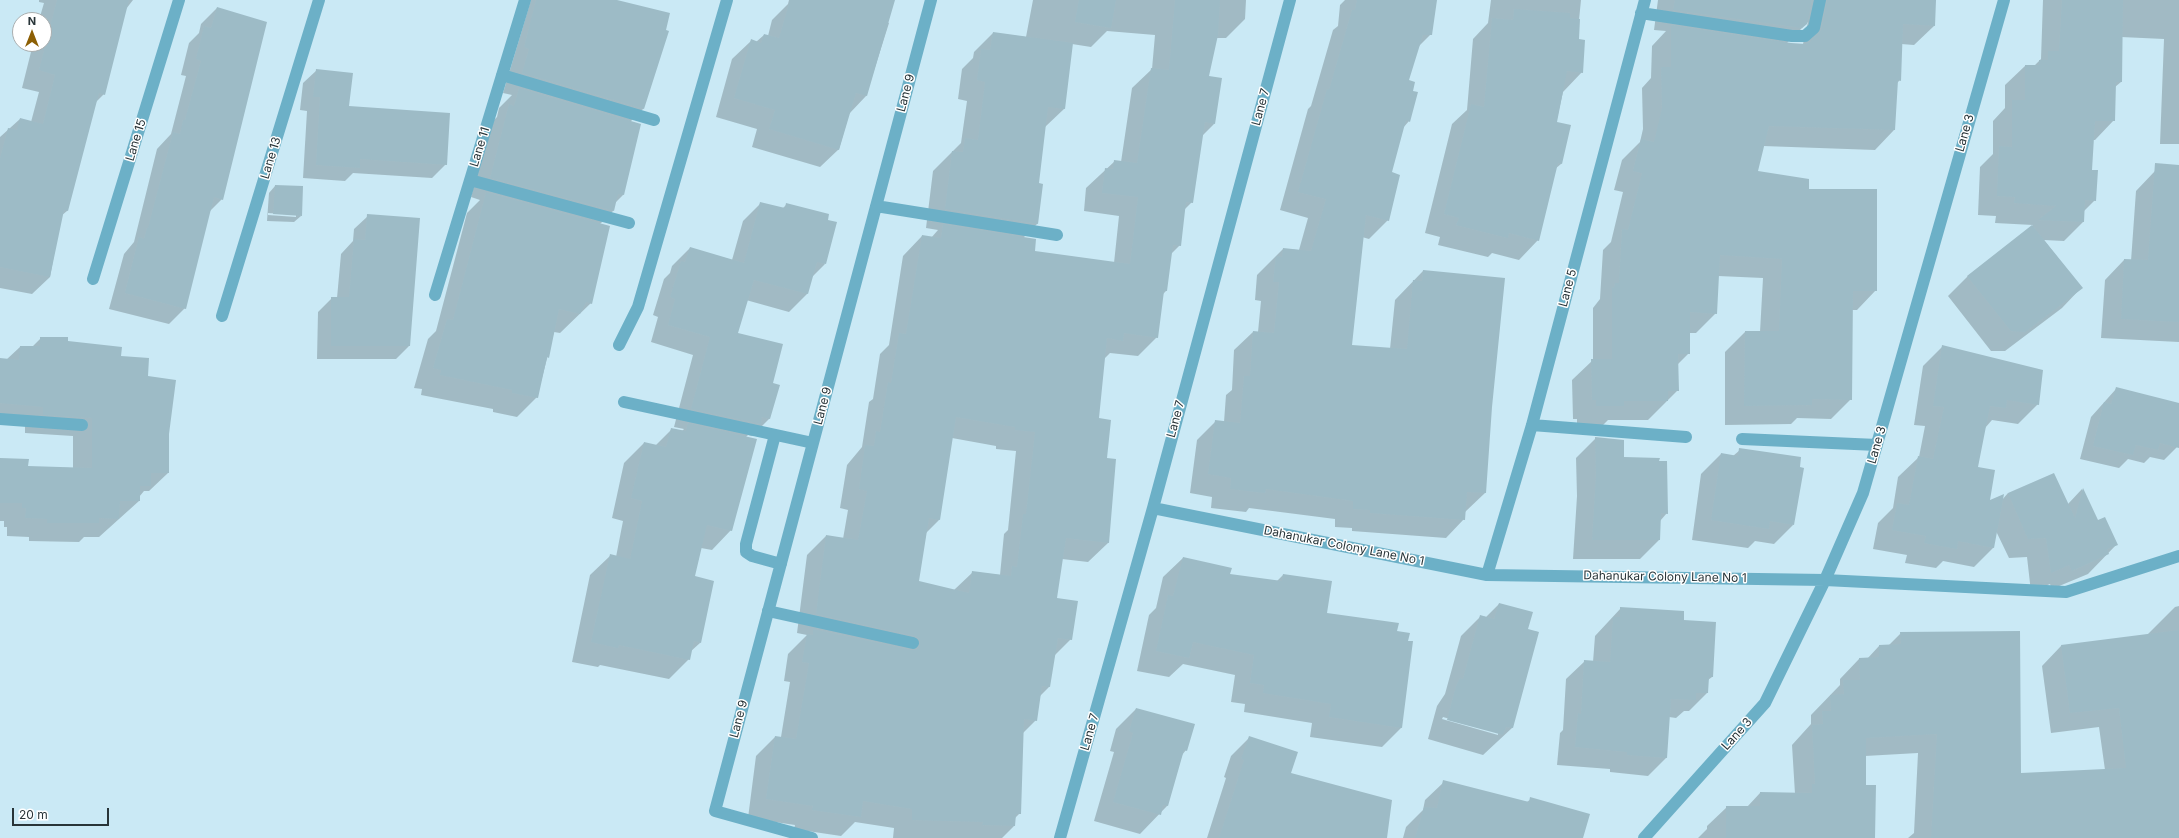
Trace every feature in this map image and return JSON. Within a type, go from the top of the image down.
[{"type":"street","name":"Lane 15","points":[[93,279],[179,0]]},
{"type":"street","name":"Lane 13","points":[[222,316],[319,0]]},
{"type":"street","name":"Lane 11","points":[[435,295],[525,0]]},
{"type":"street","points":[[619,345],[638,307],[727,0]]},
{"type":"street","name":"Lane 9","points":[[812,838],[715,812],[931,0]]},
{"type":"street","name":"Lane 7","points":[[1060,838],[1152,508],[1290,0]]},
{"type":"street","name":"Lane 5","points":[[1487,575],[1532,425],[1644,0]]},
{"type":"street","points":[[1641,13],[1792,36],[1805,36],[1814,28],[1820,0]]},
{"type":"street","name":"Lane 3","points":[[1644,838],[1764,703],[1825,580],[1863,493],[2004,0]]},
{"type":"street","points":[[502,75],[654,120]]},
{"type":"street","points":[[470,180],[629,223]]},
{"type":"street","points":[[876,206],[1057,235]]},
{"type":"street","points":[[624,402],[813,443]]},
{"type":"street","points":[[0,419],[82,425]]},
{"type":"street","points":[[1532,425],[1686,437]]},
{"type":"street","points":[[775,435],[746,544],[746,552],[752,556],[781,564]]},
{"type":"street","points":[[1742,439],[1877,445]]},
{"type":"street","name":"Dahanukar Colony Lane No 1","points":[[1152,508],[1487,575],[1825,580],[2066,592],[2179,556]]},
{"type":"street","points":[[768,611],[914,643]]},
{"type":"building","points":[[57,0],[129,0],[105,95],[99,93],[68,211],[64,210],[50,277],[0,267],[0,158],[8,128],[17,130],[20,118],[43,124],[55,75],[39,70],[44,52],[52,52],[52,19]]},
{"type":"building","points":[[536,0],[617,0],[670,13],[666,30],[669,31],[644,109],[522,73],[529,49],[524,47]]},
{"type":"building","points":[[790,0],[895,0],[867,96],[856,93],[839,150],[769,129],[775,110],[734,98],[751,39],[761,43],[764,34],[779,38]]},
{"type":"building","points":[[1079,0],[1116,0],[1111,28],[1075,22]]},
{"type":"building","points":[[1175,0],[1220,0],[1218,35],[1209,76],[1222,78],[1215,124],[1205,122],[1193,203],[1186,202],[1181,246],[1173,245],[1167,291],[1164,291],[1158,338],[1124,333],[1123,341],[1107,338],[1099,418],[1111,420],[1107,458],[1116,459],[1109,543],[1066,538],[1057,598],[1078,601],[1072,640],[1058,638],[1050,687],[1042,686],[1037,721],[1024,719],[1021,814],[1016,814],[1015,826],[982,825],[983,822],[912,820],[912,809],[863,801],[861,817],[812,810],[813,806],[766,799],[775,736],[796,739],[809,663],[802,662],[807,634],[813,635],[813,629],[912,650],[916,650],[920,645],[920,640],[915,636],[816,614],[826,535],[858,540],[867,491],[859,489],[865,445],[874,446],[876,431],[880,432],[888,382],[891,383],[899,333],[906,334],[922,235],[941,238],[943,224],[1036,239],[1035,251],[1130,264],[1138,197],[1102,193],[1105,168],[1113,169],[1114,160],[1137,163],[1151,68],[1169,70]],"holes":[[[956,417],[1015,427],[1015,430],[1035,432],[1026,514],[1023,514],[1017,567],[1012,566],[1011,576],[972,571],[969,593],[919,581],[929,518],[940,520]]]},
{"type":"building","points":[[1357,0],[1437,0],[1432,35],[1423,35],[1409,80],[1415,82],[1413,91],[1418,92],[1410,122],[1406,120],[1392,172],[1400,175],[1389,221],[1366,215],[1352,345],[1407,349],[1413,280],[1422,281],[1423,270],[1505,278],[1492,407],[1486,493],[1467,492],[1465,520],[1370,513],[1370,510],[1353,509],[1353,501],[1266,489],[1265,493],[1230,489],[1231,478],[1208,474],[1215,420],[1240,423],[1244,376],[1250,376],[1253,331],[1274,333],[1279,282],[1273,282],[1276,256],[1282,257],[1283,248],[1311,251],[1326,199],[1298,192],[1327,89],[1329,90],[1352,10],[1355,10]]},
{"type":"building","points":[[1675,0],[1812,0],[1807,24],[1802,28],[1673,10]]},
{"type":"building","points":[[1827,0],[1936,0],[1935,26],[1903,24],[1901,81],[1898,80],[1895,130],[1769,126],[1758,171],[1809,179],[1809,189],[1877,189],[1877,291],[1853,291],[1852,400],[1812,399],[1812,405],[1744,406],[1745,331],[1779,331],[1782,259],[1720,255],[1717,314],[1690,312],[1690,354],[1678,354],[1679,391],[1668,391],[1668,401],[1624,401],[1624,406],[1596,406],[1596,400],[1592,400],[1591,359],[1612,359],[1612,287],[1614,288],[1615,283],[1619,283],[1622,229],[1628,230],[1642,173],[1633,171],[1641,139],[1654,142],[1662,108],[1661,67],[1671,67],[1671,25],[1805,44],[1810,42],[1821,30]]},
{"type":"building","points":[[2062,0],[2123,0],[2122,82],[2116,82],[2115,121],[2095,121],[2092,170],[2098,170],[2096,201],[2085,200],[2084,222],[2038,220],[2056,206],[2014,203],[2015,197],[1997,196],[1999,146],[2012,147],[2012,100],[2025,100],[2025,65],[2039,65],[2039,60],[2048,60],[2048,51],[2059,51]]},
{"type":"building","points":[[217,7],[267,22],[223,200],[214,197],[186,309],[125,293],[139,237],[144,239],[148,228],[173,132],[180,134],[183,120],[185,120],[201,61],[196,59],[204,26],[211,28]]},
{"type":"building","points":[[1514,9],[1570,13],[1570,18],[1580,19],[1579,39],[1585,40],[1583,73],[1567,71],[1557,122],[1571,125],[1562,164],[1558,163],[1539,241],[1509,233],[1508,238],[1456,225],[1459,218],[1444,214],[1471,104],[1484,107],[1492,18],[1513,20]]},
{"type":"building","points":[[993,32],[1073,43],[1065,109],[1048,107],[1039,183],[1043,184],[1038,224],[945,209],[952,151],[963,152],[965,138],[978,140],[985,82],[977,80],[981,49],[990,50]]},
{"type":"building","points":[[316,69],[353,73],[349,106],[450,113],[447,165],[360,159],[360,168],[316,165],[320,97],[313,97]]},
{"type":"building","points":[[519,88],[641,124],[624,195],[618,194],[614,211],[490,178],[509,104],[514,106]]},
{"type":"building","points":[[2155,163],[2179,165],[2179,322],[2121,319],[2124,259],[2148,260]]},
{"type":"building","points":[[275,185],[303,186],[302,216],[273,214]]},
{"type":"building","points":[[486,192],[610,226],[592,304],[586,302],[580,314],[559,309],[549,358],[547,357],[538,398],[512,393],[512,390],[440,375],[441,370],[433,368],[447,319],[453,320]]},
{"type":"building","points":[[760,202],[785,208],[786,203],[829,214],[828,220],[837,222],[826,264],[817,262],[808,294],[754,280],[738,333],[783,344],[773,383],[780,385],[770,419],[762,417],[761,424],[691,409],[710,337],[668,325],[675,299],[670,297],[681,261],[685,262],[690,247],[744,263]]},
{"type":"building","points":[[367,214],[420,218],[410,346],[331,346],[331,297],[349,297],[354,239],[365,240]]},
{"type":"building","points":[[2032,225],[2083,288],[2025,332],[2011,331],[1967,276]]},
{"type":"building","points":[[40,337],[68,337],[68,341],[122,347],[121,356],[149,358],[148,376],[176,380],[169,434],[169,473],[151,473],[151,486],[140,486],[140,501],[120,501],[119,519],[99,518],[99,523],[47,523],[47,519],[25,518],[26,508],[22,508],[22,503],[0,503],[0,458],[29,459],[28,466],[92,468],[92,418],[43,415],[43,407],[0,403],[0,358],[19,360],[20,346],[40,346]]},
{"type":"building","points":[[1942,345],[2043,370],[2039,405],[2007,400],[2006,408],[1990,406],[1978,467],[1995,470],[1990,500],[2004,494],[1994,548],[1958,541],[1957,549],[1924,543],[1926,536],[1892,530],[1897,503],[1909,505],[1918,456],[1933,459],[1944,407],[1933,406]]},
{"type":"building","points":[[2116,387],[2179,403],[2179,448],[2160,443],[2158,450],[2136,445],[2133,455],[2093,446],[2104,402],[2111,404]]},
{"type":"building","points":[[688,423],[757,439],[732,531],[707,525],[695,576],[714,581],[701,643],[694,641],[690,660],[619,645],[618,648],[591,642],[610,554],[630,559],[642,501],[631,498],[644,442],[666,447],[671,428],[686,431]]},
{"type":"building","points":[[1595,437],[1624,440],[1624,457],[1660,458],[1659,461],[1667,461],[1668,514],[1661,513],[1660,540],[1592,540],[1596,475]]},
{"type":"building","points":[[1739,448],[1801,457],[1800,467],[1804,468],[1794,525],[1770,521],[1769,529],[1711,520],[1721,453],[1738,456]]},
{"type":"building","points":[[2054,473],[2075,518],[2083,488],[2098,520],[2105,517],[2118,545],[2107,549],[2109,554],[2072,571],[2069,565],[2051,573],[2046,538],[2028,539],[2008,493]]},
{"type":"building","points":[[1183,557],[1232,568],[1230,574],[1282,581],[1283,574],[1332,581],[1327,613],[1399,623],[1397,631],[1410,633],[1408,641],[1413,641],[1402,728],[1329,717],[1331,704],[1263,693],[1264,685],[1250,683],[1254,655],[1193,642],[1189,658],[1156,651],[1168,595],[1173,596]]},
{"type":"building","points":[[1499,603],[1533,612],[1528,629],[1539,632],[1513,728],[1506,727],[1503,735],[1447,720],[1456,686],[1460,678],[1463,679],[1480,615],[1494,619]]},
{"type":"building","points":[[1620,607],[1684,611],[1684,620],[1716,622],[1713,677],[1709,677],[1708,693],[1696,693],[1696,700],[1671,699],[1667,758],[1627,755],[1627,752],[1575,747],[1578,713],[1581,714],[1584,660],[1610,662],[1613,617],[1620,617]]},
{"type":"building","points":[[2179,630],[2179,838],[1931,838],[1937,734],[1866,738],[1866,785],[1876,785],[1875,838],[1726,838],[1726,806],[1760,806],[1760,792],[1812,793],[1812,784],[1815,784],[1812,725],[1823,724],[1822,711],[1831,711],[1830,695],[1844,694],[1843,680],[1860,680],[1859,658],[1879,657],[1879,645],[1901,644],[1900,632],[2020,631],[2021,773],[2126,768],[2119,708],[2070,713],[2061,645]]},
{"type":"building","points":[[1136,708],[1195,724],[1187,751],[1184,750],[1168,806],[1163,805],[1161,815],[1113,802],[1133,733],[1129,731]]},
{"type":"building","points":[[1249,736],[1298,752],[1291,773],[1392,800],[1387,838],[1219,838],[1244,760],[1241,759]]},
{"type":"building","points":[[1443,780],[1529,802],[1530,797],[1590,814],[1583,838],[1415,838],[1424,807],[1437,808]]}]
